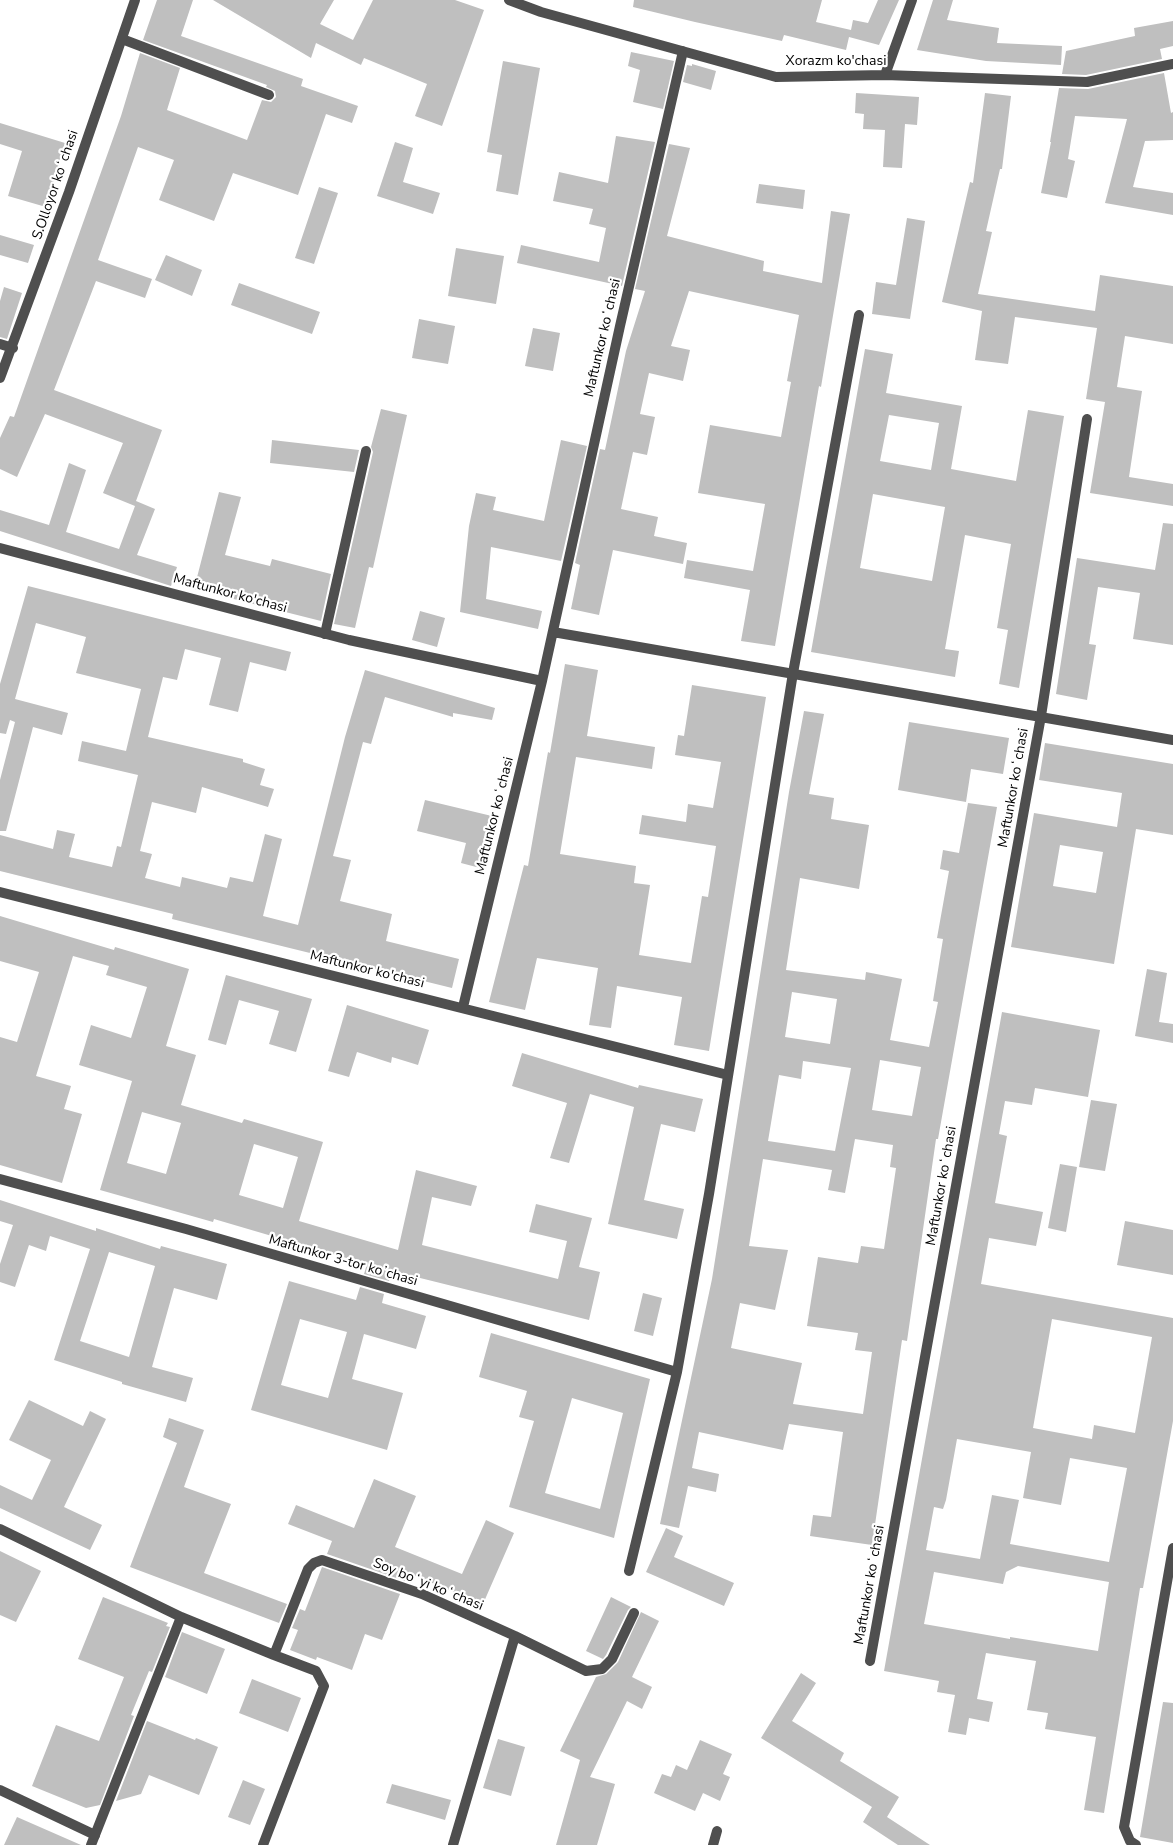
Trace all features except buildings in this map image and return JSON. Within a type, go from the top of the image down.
[{"type":"street","name":"S.Olloyor koʻchasi","points":[[0,378],[13,348],[69,192],[135,0]]},
{"type":"street","name":"Xorazm ko'chasi","points":[[509,0],[542,12],[776,77],[885,76],[1087,82],[1173,64]]},
{"type":"street","points":[[885,76],[912,0]]},
{"type":"street","points":[[122,38],[269,95]]},
{"type":"street","name":"Maftunkor koʻchasi","points":[[463,1007],[542,681],[683,51]]},
{"type":"street","points":[[629,1571],[677,1372],[709,1194],[793,673],[859,316]]},
{"type":"street","points":[[0,344],[13,348]]},
{"type":"street","name":"Maftunkor koʻchasi","points":[[870,1661],[1041,716],[1087,420]]},
{"type":"street","points":[[325,634],[366,451]]},
{"type":"street","name":"Maftunkor ko'chasi","points":[[0,548],[325,634],[542,681]]},
{"type":"street","name":"Maftunkor koʻchasi","points":[[553,632],[1173,740]]},
{"type":"street","name":"Maftunkor ko'chasi","points":[[0,892],[728,1075]]},
{"type":"street","name":"Maftunkor 3-tor koʼchasi","points":[[0,1179],[186,1229],[677,1372]]},
{"type":"street","points":[[0,1529],[181,1617],[274,1656],[316,1671],[324,1686],[262,1845]]},
{"type":"street","points":[[1136,1845],[1130,1841],[1124,1827],[1173,1548]]},
{"type":"street","name":"Soy boʻyi koʻchasi","points":[[274,1656],[308,1569],[314,1563],[322,1560],[422,1594],[515,1636]]},
{"type":"street","points":[[453,1845],[515,1636],[586,1672],[602,1669],[612,1659],[634,1613]]},
{"type":"street","points":[[91,1845],[181,1617]]},
{"type":"street","points":[[0,1790],[96,1834]]},
{"type":"street","points":[[713,1845],[717,1831]]}]
